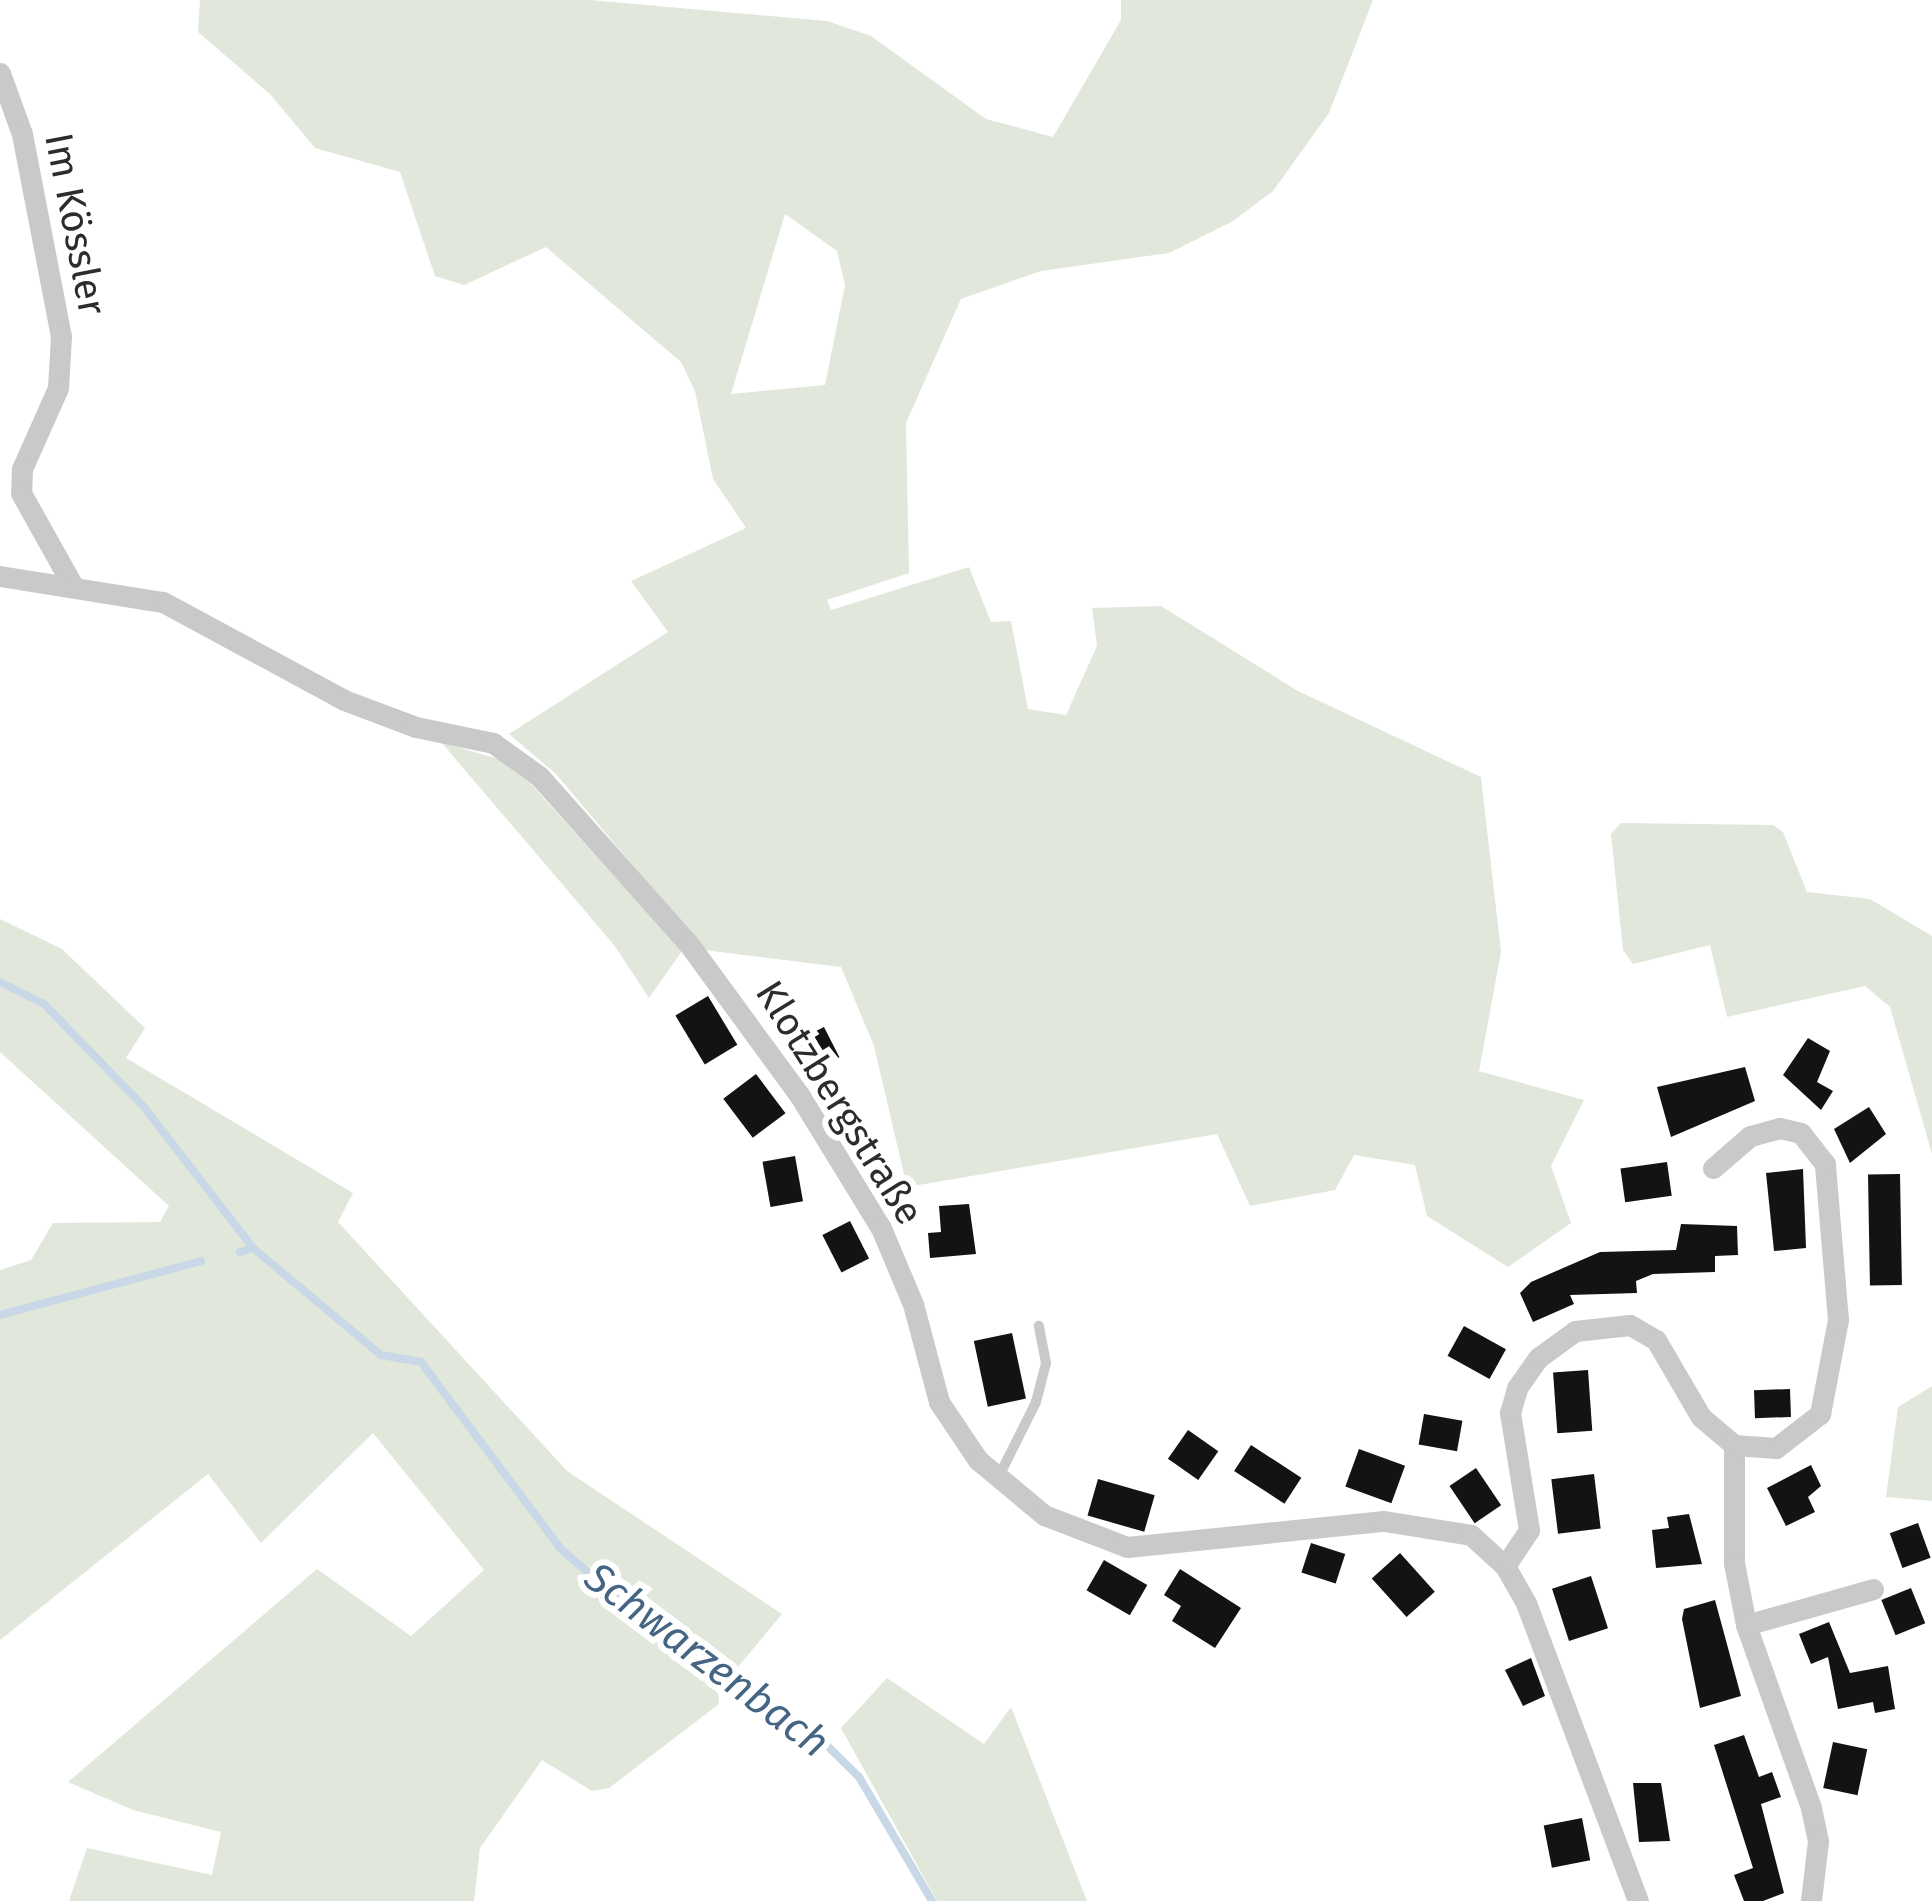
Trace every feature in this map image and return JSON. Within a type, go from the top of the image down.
[{"type":"street","name":"Im Kössler","points":[[0,73],[28,157],[61,336],[58,388],[22,469],[21,493],[74,586]]},
{"type":"street","name":"Klotzbergstraße","points":[[0,576],[164,602],[344,700],[416,728],[493,743],[539,776],[688,944],[800,1096],[881,1228],[913,1304],[939,1402],[998,1478],[1044,1515],[1127,1547],[1432,1523],[1471,1535],[1505,1566],[1570,1709],[1638,1901]]},
{"type":"street","points":[[1505,1566],[1528,1530],[1510,1413],[1516,1388],[1538,1358],[1575,1330],[1630,1324],[1656,1340],[1701,1417],[1734,1445],[1776,1448],[1820,1414],[1838,1320],[1825,1164],[1801,1133],[1780,1128],[1750,1136],[1713,1168]]},
{"type":"street","points":[[1734,1445],[1734,1563],[1745,1625],[1811,1808],[1818,1841],[1810,1901]]},
{"type":"street","points":[[1745,1625],[1873,1589]]},
{"type":"lane","points":[[998,1478],[1036,1402],[1046,1363],[1039,1326]]},
{"type":"shaded area","points":[[200,0],[590,0],[827,21],[871,36],[986,119],[1053,137],[1121,20],[1121,0],[1373,0],[1329,113],[1273,191],[1233,221],[1169,253],[1041,271],[961,299],[906,423],[909,573],[827,600],[831,610],[969,567],[991,622],[1011,621],[1028,709],[1066,715],[1097,646],[1092,608],[1161,606],[1298,691],[1481,777],[1501,952],[1479,1071],[1584,1100],[1551,1166],[1571,1223],[1508,1267],[1427,1216],[1415,1165],[1354,1155],[1335,1190],[1250,1206],[1217,1134],[907,1187],[874,1046],[841,967],[704,950],[556,774],[509,734],[668,632],[631,581],[746,528],[713,479],[695,391],[681,362],[546,247],[464,285],[435,276],[400,172],[315,148],[271,95],[198,32]],"holes":[[[785,214],[837,251],[845,285],[825,385],[731,394]]]},
{"type":"shaded area","points":[[441,742],[498,759],[530,783],[682,951],[649,998],[614,945]]},
{"type":"shaded area","points":[[1621,823],[1773,825],[1783,832],[1807,892],[1870,899],[1932,936],[1932,1154],[1890,1007],[1865,986],[1727,1017],[1710,945],[1633,964],[1623,950],[1611,834]]},
{"type":"shaded area","points":[[0,919],[62,949],[145,1028],[126,1058],[353,1193],[338,1222],[567,1471],[782,1614],[718,1691],[719,1704],[609,1788],[592,1791],[542,1760],[480,1848],[474,1901],[69,1901],[87,1848],[212,1875],[221,1832],[133,1810],[68,1782],[317,1569],[411,1636],[484,1570],[373,1433],[261,1543],[208,1474],[0,1640],[0,1270],[31,1260],[53,1223],[160,1222],[169,1206],[0,1052]]},
{"type":"shaded area","points":[[1932,1386],[1932,1501],[1886,1497],[1898,1407]]},
{"type":"shaded area","points":[[887,1678],[984,1744],[1011,1707],[1087,1901],[937,1901],[841,1728]]},
{"type":"building","points":[[708,996],[737,1045],[705,1064],[675,1016]]},
{"type":"building","points":[[824,1027],[839,1057],[813,1071],[797,1041]]},
{"type":"building","points":[[1808,1038],[1830,1051],[1817,1082],[1833,1091],[1821,1110],[1783,1075]]},
{"type":"building","points":[[1745,1067],[1755,1101],[1671,1137],[1657,1087]]},
{"type":"building","points":[[756,1074],[785,1113],[753,1138],[723,1099]]},
{"type":"building","points":[[1869,1107],[1886,1134],[1850,1163],[1834,1129]]},
{"type":"building","points":[[795,1156],[803,1201],[770,1207],[763,1162]]},
{"type":"building","points":[[1667,1162],[1672,1196],[1625,1202],[1620,1169]]},
{"type":"building","points":[[1803,1169],[1806,1248],[1774,1251],[1766,1173]]},
{"type":"building","points":[[1900,1174],[1902,1285],[1870,1286],[1868,1175]]},
{"type":"building","points":[[969,1204],[976,1254],[930,1258],[928,1233],[941,1232],[939,1206]]},
{"type":"building","points":[[850,1221],[869,1258],[841,1272],[822,1235]]},
{"type":"building","points":[[1681,1224],[1737,1226],[1738,1255],[1715,1256],[1715,1272],[1653,1274],[1636,1281],[1637,1293],[1570,1295],[1574,1304],[1533,1322],[1520,1293],[1531,1282],[1600,1252],[1676,1250]]},
{"type":"building","points":[[1464,1326],[1506,1349],[1489,1379],[1448,1356]]},
{"type":"building","points":[[1012,1333],[1026,1399],[988,1407],[974,1341]]},
{"type":"building","points":[[1588,1370],[1592,1431],[1557,1433],[1553,1372]]},
{"type":"building","points":[[1790,1389],[1791,1417],[1755,1418],[1754,1390]]},
{"type":"building","points":[[1424,1414],[1462,1421],[1457,1451],[1419,1445]]},
{"type":"building","points":[[1188,1430],[1218,1451],[1198,1480],[1168,1459]]},
{"type":"building","points":[[1251,1445],[1301,1478],[1284,1504],[1234,1471]]},
{"type":"building","points":[[1359,1449],[1405,1466],[1391,1503],[1345,1487]]},
{"type":"building","points":[[1811,1465],[1821,1486],[1808,1497],[1815,1512],[1786,1526],[1767,1488]]},
{"type":"building","points":[[1476,1468],[1501,1505],[1475,1523],[1449,1486]]},
{"type":"building","points":[[1594,1474],[1601,1529],[1558,1534],[1551,1479]]},
{"type":"building","points":[[1098,1479],[1155,1495],[1144,1532],[1088,1516]]},
{"type":"building","points":[[1689,1514],[1702,1564],[1656,1568],[1652,1530],[1669,1528],[1667,1517]]},
{"type":"building","points":[[1918,1523],[1931,1558],[1902,1568],[1890,1533]]},
{"type":"building","points":[[1311,1543],[1345,1554],[1336,1584],[1301,1572]]},
{"type":"building","points":[[1400,1553],[1435,1592],[1407,1617],[1372,1578]]},
{"type":"building","points":[[1104,1560],[1147,1585],[1130,1615],[1086,1590]]},
{"type":"building","points":[[1180,1569],[1241,1608],[1215,1648],[1172,1621],[1181,1606],[1164,1595]]},
{"type":"building","points":[[1591,1576],[1608,1628],[1569,1641],[1552,1589]]},
{"type":"building","points":[[1911,1588],[1925,1623],[1896,1635],[1881,1600]]},
{"type":"building","points":[[1715,1600],[1741,1696],[1700,1708],[1682,1619],[1684,1609]]},
{"type":"building","points":[[1829,1622],[1850,1673],[1888,1666],[1895,1709],[1875,1713],[1873,1702],[1838,1709],[1828,1657],[1811,1664],[1799,1634]]},
{"type":"building","points":[[1531,1658],[1545,1696],[1523,1706],[1505,1670]]},
{"type":"building","points":[[1744,1735],[1759,1777],[1772,1772],[1781,1797],[1761,1804],[1784,1893],[1763,1901],[1744,1901],[1734,1875],[1753,1868],[1714,1745]]},
{"type":"building","points":[[1833,1742],[1867,1749],[1857,1795],[1823,1788]]},
{"type":"building","points":[[1633,1783],[1661,1783],[1670,1841],[1639,1842]]},
{"type":"building","points":[[1582,1818],[1590,1860],[1552,1868],[1544,1825]]},
{"type":"waterway","name":"Schwarzenbach","points":[[0,982],[44,1004],[144,1107],[253,1248],[240,1252]]},
{"type":"waterway","name":"Schwarzenbach","points":[[253,1248],[381,1355],[421,1362],[561,1549],[628,1607],[804,1723],[859,1777],[932,1901]]},
{"type":"waterway","name":"Schwarzenbach","points":[[0,1315],[201,1261]]}]
